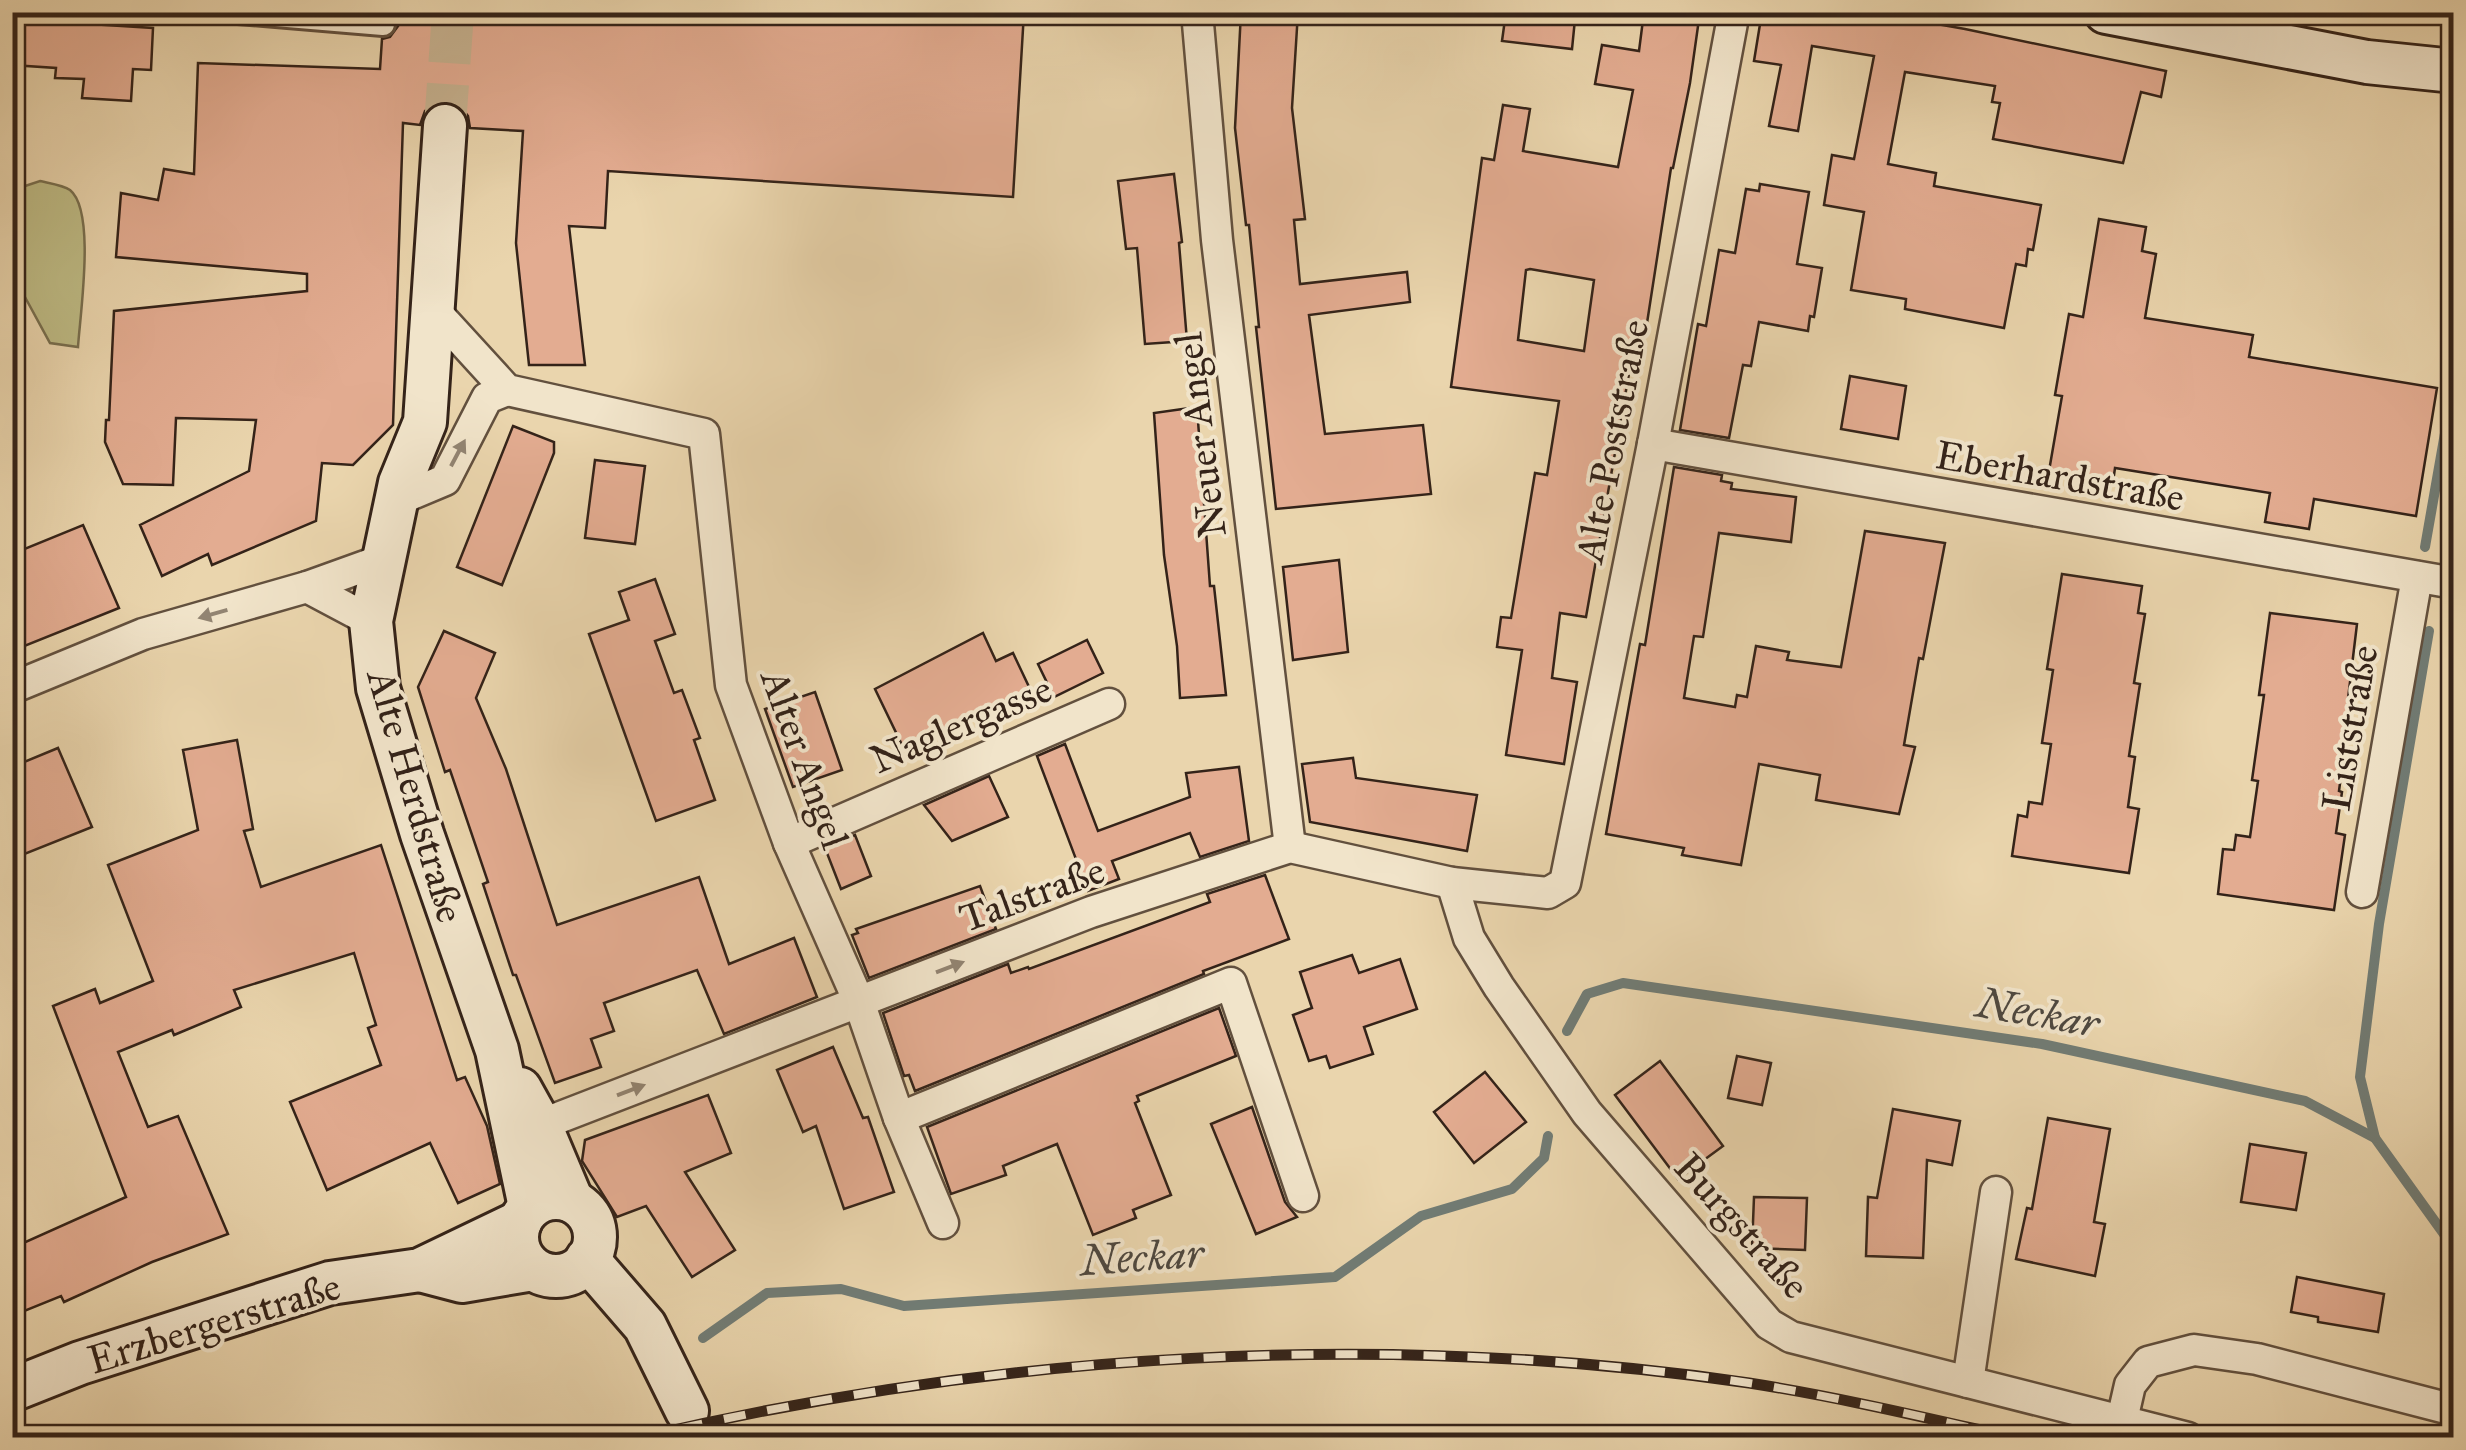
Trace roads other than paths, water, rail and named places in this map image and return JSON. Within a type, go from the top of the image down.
[{"type":"main road","points":[[2106,12],[2367,62],[2454,70]]},
{"type":"main road","name":"Alte Herdstraße","points":[[445,126],[425,422],[395,500],[371,620],[378,688],[422,834],[497,1050],[525,1215],[517,1243],[533,1269]]},
{"type":"main road","name":"Alte Herdstraße","points":[[497,1050],[540,1125],[572,1202],[582,1208],[593,1225],[594,1242],[588,1259]]},
{"type":"main road","points":[[525,1215],[548,1198],[572,1202]]},
{"type":"main road","name":"Erzbergerstraße","points":[[12,1390],[80,1363],[330,1282],[420,1270],[525,1215]]},
{"type":"main road","points":[[533,1269],[560,1276],[588,1259],[645,1326],[687,1410]]},
{"type":"main road","name":"Erzbergerstraße","points":[[420,1270],[462,1281],[533,1269]]},
{"type":"street","points":[[238,12],[383,24]]},
{"type":"street","name":"Neuer Angel","points":[[1197,12],[1217,240],[1290,847]]},
{"type":"street","name":"Alte Poststraße","points":[[1452,883],[1548,893],[1565,883],[1734,12]]},
{"type":"street","points":[[395,500],[444,480],[488,398],[506,390],[432,309]]},
{"type":"street","name":"Alter Angel","points":[[506,390],[704,434],[730,686],[790,843],[859,1002],[899,1118],[943,1223]]},
{"type":"street","name":"Eberhardstraße","points":[[1653,444],[2454,583]]},
{"type":"street","points":[[12,688],[143,634],[307,587],[382,560]]},
{"type":"street","name":"Liststraße","points":[[2362,892],[2417,577]]},
{"type":"street","points":[[307,587],[371,620]]},
{"type":"street","name":"Naglergasse","points":[[790,843],[1109,704]]},
{"type":"street","points":[[1290,847],[1452,883]]},
{"type":"street","name":"Talstraße","points":[[540,1125],[1091,912],[1290,847]]},
{"type":"street","name":"Burgstraße","points":[[1452,883],[1469,938],[1587,1112],[1769,1324],[1791,1337],[2188,1438]]},
{"type":"street","points":[[899,1118],[1230,983],[1303,1196]]},
{"type":"street","points":[[1968,1382],[1996,1192]]},
{"type":"street","points":[[2122,1420],[2130,1384],[2148,1362],[2194,1350],[2257,1359],[2454,1410]]},
{"type":"waterway","points":[[2425,547],[2454,382]]},
{"type":"waterway","points":[[2375,1138],[2360,1077],[2379,924],[2429,631]]},
{"type":"waterway","name":"Neckar","points":[[1567,1031],[1587,994],[1623,983],[2042,1044],[2305,1101],[2375,1138],[2454,1248]]},
{"type":"waterway","name":"Neckar","points":[[703,1338],[767,1293],[841,1289],[904,1306],[1335,1277],[1421,1216],[1512,1189],[1544,1158],[1548,1136]]},
{"type":"tunnel","points":[[445,126],[453,12]]},
{"type":"railway","points":[[638,1438],[912,1386],[1051,1369],[1191,1358],[1331,1354],[1471,1357],[1610,1366],[1749,1383],[2016,1438]]}]
